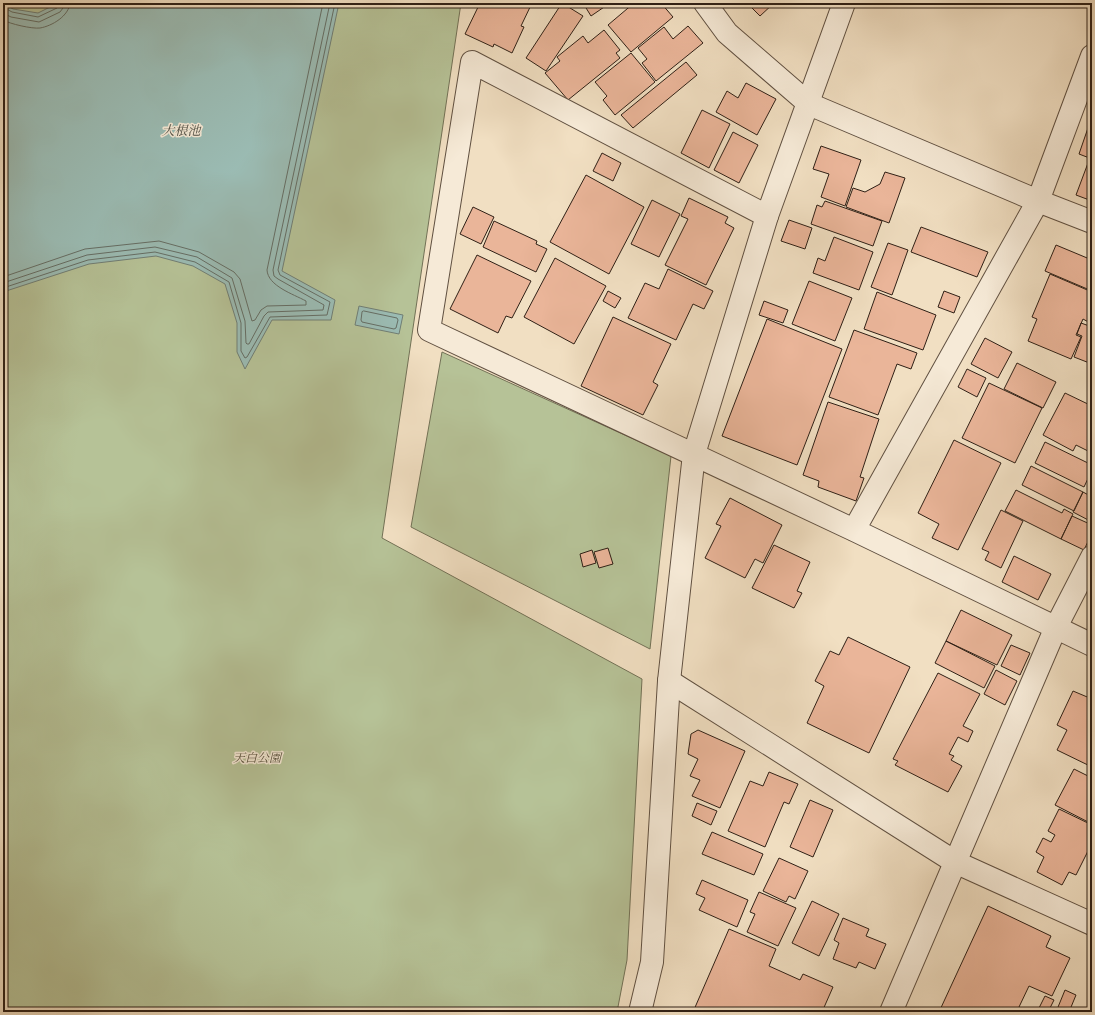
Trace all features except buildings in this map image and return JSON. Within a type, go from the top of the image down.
[{"type":"street","points":[[705,3],[726,33],[809,104],[1038,201],[1092,222]]},
{"type":"street","points":[[640,1012],[652,962],[669,681],[694,454],[767,216],[809,104],[844,3]]},
{"type":"street","points":[[854,530],[1038,201],[1092,56]]},
{"type":"street","points":[[767,216],[472,62],[429,330],[854,530],[1092,645]]},
{"type":"street","points":[[891,1012],[1056,627],[1092,557]]},
{"type":"street","points":[[669,681],[955,862],[1092,924]]},
{"type":"green space","name":"天白公園","points":[[3,3],[461,3],[382,538],[642,679],[627,960],[617,1012],[3,1012]]},
{"type":"green space","points":[[442,352],[671,456],[650,649],[411,527]]},
{"type":"water","name":"大根池","points":[[3,3],[13,9],[38,13],[58,3],[339,3],[282,271],[335,300],[331,320],[272,320],[245,369],[237,352],[237,323],[225,284],[193,266],[156,256],[89,264],[3,292]]},
{"type":"water","points":[[359,306],[403,315],[399,334],[355,325]]}]
